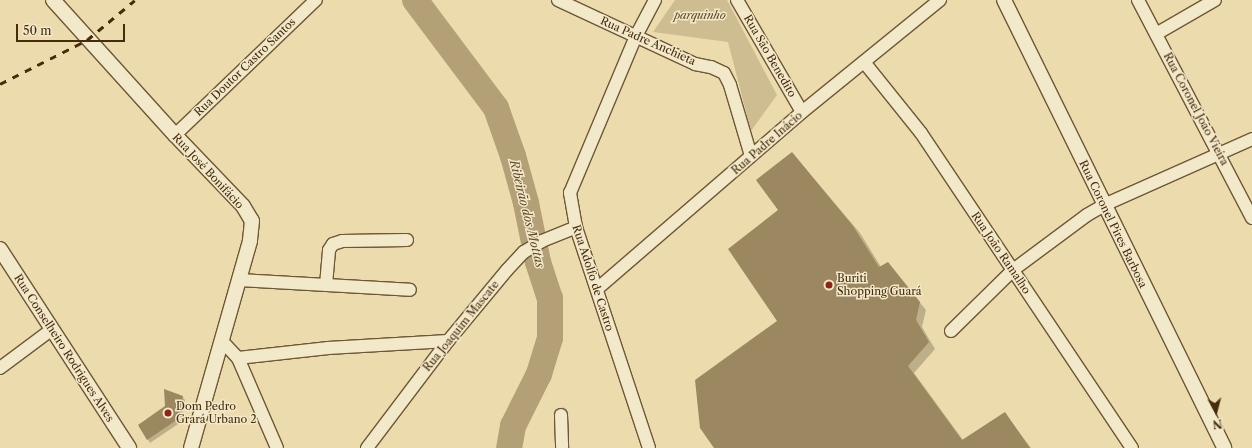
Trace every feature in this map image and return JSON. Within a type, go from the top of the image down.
[{"type":"street","name":"Rua José Bonifácio","points":[[53,0],[175,135],[242,206],[252,221],[250,241],[190,448]]},
{"type":"street","name":"Rua Doutor Castro Santos","points":[[175,135],[316,0]]},
{"type":"street","name":"Rua Padre Anchieta","points":[[558,0],[695,64],[711,67],[724,73],[730,85],[751,156]]},
{"type":"street","name":"Rua Adolfo de Castro","points":[[649,448],[576,227],[570,193],[636,36],[655,0]]},
{"type":"street","name":"Rua São Benedito","points":[[737,0],[802,112]]},
{"type":"street","name":"Rua Padre Inácio","points":[[597,289],[802,112],[940,0]]},
{"type":"street","name":"Rua Coronel Pires Barbosa","points":[[1004,0],[1224,448]]},
{"type":"street","name":"Rua Coronel João Vieira","points":[[1138,0],[1220,154],[1252,218]]},
{"type":"street","points":[[1156,34],[1215,0]]},
{"type":"street","name":"Rua João Ramalho","points":[[864,62],[921,133],[1132,448]]},
{"type":"street","points":[[951,331],[1013,270],[1087,215],[1104,205],[1252,139]]},
{"type":"street","name":"Rua Joaquim Mascate","points":[[367,448],[448,341],[507,270],[524,252],[542,241],[576,227]]},
{"type":"street","points":[[326,285],[330,250],[333,244],[342,242],[407,240]]},
{"type":"street","name":"Rua Conselheiro Rodrigues Alves","points":[[0,249],[51,330],[129,448]]},
{"type":"street","points":[[239,280],[410,290]]},
{"type":"street","points":[[0,368],[51,330]]},
{"type":"street","points":[[222,341],[238,358],[277,448]]},
{"type":"street","points":[[238,358],[328,348],[448,341]]},
{"type":"street","points":[[561,415],[562,448]]},
{"type":"green space","name":"parquinho","points":[[675,0],[727,0],[777,95],[751,131],[728,42],[653,32]]},
{"type":"building","name":"Buriti Shopping Guará","points":[[792,152],[853,226],[879,267],[888,262],[920,302],[916,320],[929,342],[908,366],[962,440],[1005,412],[1030,448],[714,448],[700,428],[695,380],[777,321],[728,249],[778,210],[756,180]]},
{"type":"building","name":"Dom Pedro Grará Urbano 2","points":[[164,389],[183,396],[178,419],[147,440],[138,425],[165,406]]},
{"type":"waterway","name":"Ribeirão dos Mottas","points":[[415,0],[496,108],[513,156],[526,203],[538,262],[550,298],[550,338],[539,374],[513,426],[509,448]]},
{"type":"railway","points":[[0,84],[87,40],[135,0]]},
{"type":"place","name":"Buriti Shopping Guará","points":[[829,285]]},
{"type":"place","name":"Dom Pedro Grará Urbano 2","points":[[168,413]]}]
